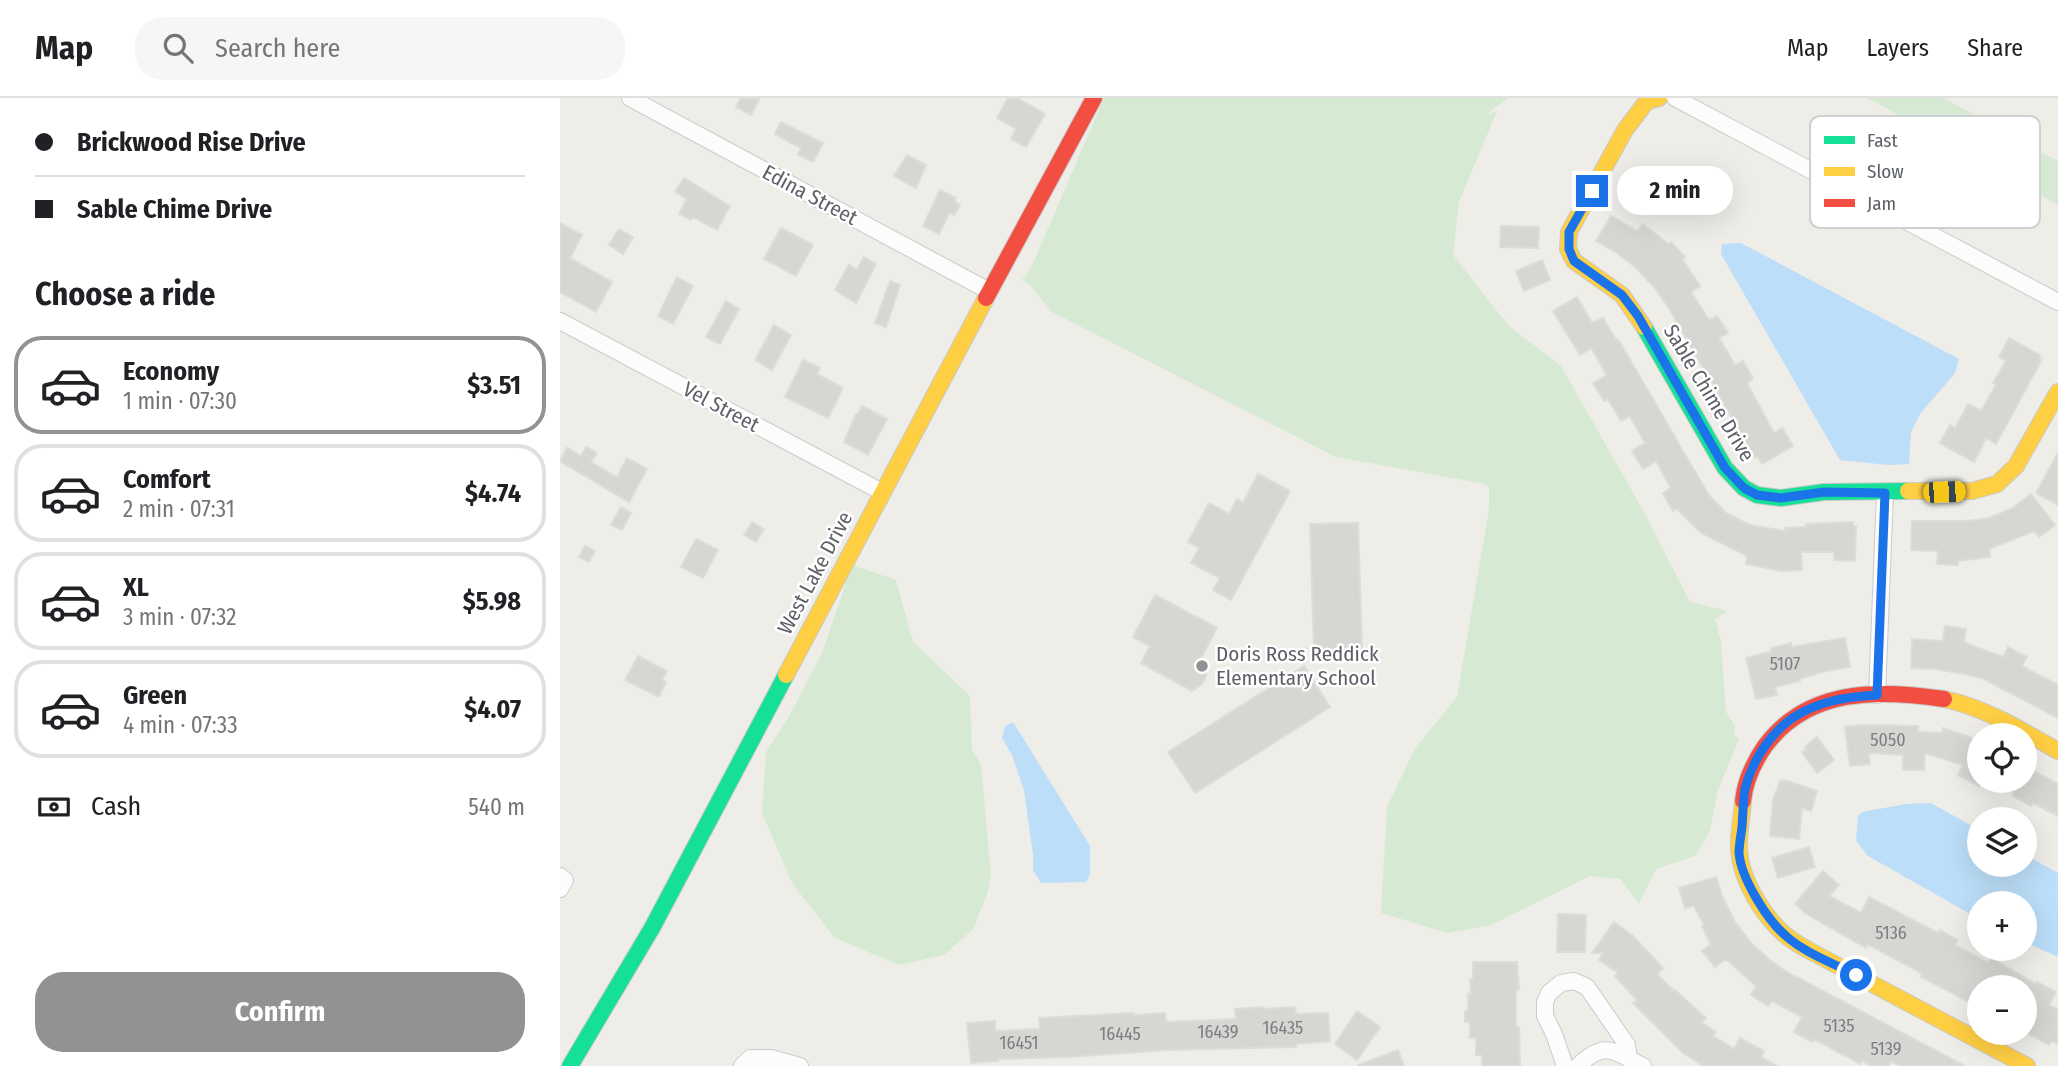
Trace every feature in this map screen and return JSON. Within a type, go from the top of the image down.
[{"type":"street","name":"Edina Street","points":[[630,98],[989,291]]},
{"type":"street","name":"West Lake Drive","points":[[570,1066],[652,928],[1094,98]]},
{"type":"street","name":"Sable Chime Drive","points":[[1659,98],[1647,101],[1625,130],[1569,232],[1569,249],[1574,261],[1622,295],[1638,316],[1725,468],[1744,488],[1757,495],[1781,498],[1824,492],[1972,491],[1997,484],[2016,466],[2058,392]]},
{"type":"street","points":[[1675,98],[1810,170]]},
{"type":"street","points":[[1919,228],[2058,302]]},
{"type":"street","name":"Vel Street","points":[[560,321],[882,492]]},
{"type":"street","points":[[1877,695],[1885,493]]},
{"type":"street","points":[[2027,1066],[1786,936],[1756,897],[1739,854],[1745,789],[1768,739],[1791,719],[1816,705],[1849,697],[1877,695],[1952,700],[1978,708],[2058,751]]},
{"type":"street","points":[[560,876],[565,880],[560,889]]},
{"type":"street","points":[[1565,1066],[1545,1016],[1545,1002],[1549,993],[1561,983],[1574,981],[1587,987],[1627,1045],[1636,1063]]},
{"type":"street","points":[[1578,1066],[1591,1054],[1605,1050],[1636,1063]]},
{"type":"street","points":[[742,1066],[750,1058],[771,1058],[800,1066]]},
{"type":"green space","points":[[1104,98],[1508,98],[1486,115],[1497,111],[1459,202],[1453,255],[1509,326],[1561,366],[1644,512],[1690,602],[1728,611],[1715,619],[1721,642],[1726,712],[1735,725],[1734,736],[1739,739],[1718,790],[1710,831],[1695,856],[1656,869],[1639,904],[1620,879],[1590,876],[1491,925],[1448,933],[1381,913],[1387,807],[1415,748],[1457,697],[1489,509],[1489,488],[1485,484],[1336,457],[1052,312],[1029,284],[1022,280],[1031,268]]},
{"type":"green space","points":[[1868,98],[1944,98],[1977,116],[1900,116]]},
{"type":"green space","points":[[2040,151],[2058,161],[2058,205],[2040,195]]},
{"type":"green space","points":[[852,565],[896,580],[913,642],[970,696],[972,749],[981,765],[991,875],[987,894],[973,929],[944,955],[899,965],[835,938],[792,883],[762,813],[766,752],[787,720],[822,653]]},
{"type":"water","points":[[1741,243],[1959,359],[1955,373],[1920,414],[1911,432],[1909,464],[1888,465],[1840,460],[1721,254],[1722,244]]},
{"type":"water","points":[[1013,722],[1090,846],[1090,874],[1086,882],[1041,883],[1033,870],[1024,790],[1012,755],[1002,738],[1005,726]]},
{"type":"water","points":[[1931,803],[1967,823],[1967,877],[2037,877],[2037,862],[2058,873],[2058,957],[2037,947],[2037,891],[1967,891],[1967,912],[1868,856],[1856,841],[1858,816],[1862,812],[1906,804]]},
{"type":"building","points":[[741,98],[760,98],[751,115],[736,107]]},
{"type":"building","points":[[1008,98],[1017,98],[1045,114],[1026,147],[1011,139],[1016,129],[997,118]]},
{"type":"building","points":[[781,122],[823,143],[813,162],[798,155],[801,148],[775,134]]},
{"type":"building","points":[[907,155],[926,165],[916,188],[894,176]]},
{"type":"building","points":[[684,178],[730,206],[717,230],[693,217],[691,220],[679,214],[687,199],[675,192]]},
{"type":"building","points":[[940,190],[956,198],[955,202],[960,205],[954,215],[949,213],[939,234],[923,226]]},
{"type":"building","points":[[1611,216],[1637,231],[1643,224],[1668,244],[1671,242],[1685,257],[1682,259],[1700,286],[1691,292],[1709,320],[1717,316],[1728,333],[1719,338],[1735,365],[1743,361],[1753,379],[1747,383],[1774,433],[1782,428],[1793,446],[1762,464],[1758,457],[1755,458],[1655,288],[1634,266],[1596,241]]},
{"type":"building","points":[[560,223],[582,235],[570,258],[612,282],[596,312],[560,292]]},
{"type":"building","points":[[1501,226],[1539,227],[1538,248],[1500,247]]},
{"type":"building","points":[[781,228],[813,245],[796,276],[764,259]]},
{"type":"building","points":[[619,229],[633,237],[623,254],[609,245]]},
{"type":"building","points":[[864,257],[876,264],[856,303],[835,290],[849,265],[857,270]]},
{"type":"building","points":[[1542,260],[1550,280],[1524,291],[1516,271]]},
{"type":"building","points":[[677,277],[693,286],[673,324],[658,316]]},
{"type":"building","points":[[890,281],[900,285],[886,327],[875,323]]},
{"type":"building","points":[[1577,297],[1592,323],[1603,318],[1616,340],[1618,339],[1708,494],[1726,513],[1750,525],[1785,531],[1785,528],[1806,527],[1806,524],[1853,522],[1853,526],[1856,526],[1855,561],[1834,560],[1834,552],[1801,552],[1802,570],[1781,571],[1746,564],[1747,556],[1701,533],[1677,509],[1673,511],[1663,493],[1671,488],[1656,461],[1643,469],[1632,451],[1645,443],[1630,416],[1621,421],[1608,399],[1604,401],[1593,383],[1607,375],[1591,348],[1580,355],[1553,311]]},
{"type":"building","points":[[726,301],[739,309],[720,344],[706,337]]},
{"type":"building","points":[[774,325],[791,335],[772,370],[755,360]]},
{"type":"building","points":[[2009,338],[2040,355],[2039,358],[2042,359],[1996,444],[1986,438],[1974,462],[1940,443],[1950,425],[1955,428],[1968,404],[1981,411],[2006,361],[1999,357]]},
{"type":"building","points":[[803,360],[820,368],[817,374],[843,388],[828,418],[785,397]]},
{"type":"building","points":[[862,406],[887,419],[868,455],[844,442]]},
{"type":"building","points":[[586,447],[597,453],[591,462],[617,477],[627,458],[647,469],[629,502],[560,461],[567,448],[581,456]]},
{"type":"building","points":[[2058,453],[2058,505],[2036,493]]},
{"type":"building","points":[[1258,474],[1290,491],[1231,600],[1213,590],[1220,578],[1191,563],[1199,548],[1188,542],[1209,503],[1229,514],[1237,499],[1243,503]]},
{"type":"building","points":[[2031,494],[2055,525],[2039,537],[2034,531],[1989,549],[1990,557],[1958,561],[1958,565],[1937,564],[1938,551],[1911,550],[1912,521],[1967,521],[1989,518],[2013,508]]},
{"type":"building","points":[[621,507],[631,513],[622,530],[611,525]]},
{"type":"building","points":[[752,522],[764,529],[756,542],[744,535]]},
{"type":"building","points":[[1358,523],[1362,649],[1314,650],[1310,524]]},
{"type":"building","points":[[696,539],[718,550],[703,578],[681,567]]},
{"type":"building","points":[[585,546],[595,551],[589,562],[579,557]]},
{"type":"building","points":[[1155,595],[1217,628],[1199,662],[1206,665],[1206,676],[1202,684],[1192,691],[1141,663],[1150,646],[1133,637]]},
{"type":"building","points":[[1945,626],[1966,629],[1964,642],[1981,649],[2003,657],[2008,647],[2027,657],[2022,666],[2058,685],[2058,718],[1980,677],[1935,669],[1911,668],[1912,639],[1943,641]]},
{"type":"building","points":[[1845,638],[1850,667],[1822,672],[1775,687],[1777,695],[1756,699],[1746,658],[1791,643],[1792,647]]},
{"type":"building","points":[[638,656],[667,671],[662,680],[666,682],[659,697],[625,680]]},
{"type":"building","points":[[1304,666],[1330,707],[1195,793],[1168,752]]},
{"type":"building","points":[[1918,726],[1918,732],[1942,733],[1943,728],[1967,736],[1967,780],[1958,775],[1963,765],[1925,753],[1924,770],[1903,770],[1903,755],[1869,753],[1870,764],[1850,766],[1845,727]]},
{"type":"building","points":[[1817,737],[1834,760],[1817,773],[1802,752]]},
{"type":"building","points":[[2037,773],[2058,784],[2058,816],[2033,803],[2031,806],[2013,796],[2014,793],[2037,793]]},
{"type":"building","points":[[1780,781],[1817,791],[1811,811],[1802,808],[1799,839],[1770,836],[1773,800]]},
{"type":"building","points":[[1809,847],[1815,867],[1778,878],[1772,858]]},
{"type":"building","points":[[1823,871],[1839,885],[1829,896],[1861,913],[1869,897],[1938,933],[1940,930],[1958,940],[1955,945],[1967,952],[1967,961],[1996,961],[2020,975],[1967,975],[1967,1001],[1867,944],[1866,948],[1805,913],[1795,904]]},
{"type":"building","points":[[1716,877],[1735,922],[1753,945],[1771,961],[1965,1066],[1901,1066],[1891,1061],[1888,1066],[1872,1066],[1862,1061],[1860,1064],[1814,1039],[1813,1042],[1794,1032],[1802,1017],[1772,1001],[1768,1006],[1751,995],[1756,986],[1726,959],[1715,967],[1702,951],[1711,944],[1694,906],[1685,908],[1679,888]]},
{"type":"building","points":[[1558,914],[1586,915],[1585,952],[1557,952]]},
{"type":"building","points":[[1614,922],[1633,936],[1663,968],[1657,974],[1706,1018],[1702,1023],[1716,1032],[1713,1036],[1734,1049],[1740,1038],[1764,1051],[1761,1057],[1777,1066],[1704,1066],[1683,1053],[1633,1003],[1637,1000],[1615,976],[1618,973],[1599,960],[1603,953],[1592,953]]},
{"type":"building","points":[[1473,962],[1517,962],[1519,990],[1516,990],[1516,1027],[1519,1027],[1520,1066],[1482,1066],[1482,1055],[1476,1055],[1476,1038],[1470,1038],[1470,1022],[1465,1022],[1468,994],[1471,994],[1470,979],[1473,979]]},
{"type":"building","points":[[2037,982],[2056,992],[2049,1005],[2058,1009],[2058,1044],[2051,1041],[2049,1045],[2037,1038]]},
{"type":"building","points":[[1295,1007],[1296,1014],[1328,1013],[1330,1041],[1297,1044],[1296,1047],[1168,1050],[998,1059],[971,1063],[967,1023],[995,1021],[995,1031],[1040,1029],[1039,1018],[1133,1013],[1165,1013],[1166,1022],[1236,1019],[1235,1009]]},
{"type":"building","points":[[1357,1011],[1380,1027],[1357,1060],[1335,1044]]},
{"type":"building","points":[[1398,1050],[1404,1066],[1358,1066],[1358,1065]]},
{"type":"traffic: fast","points":[[1644,327],[1725,468],[1744,488],[1757,495],[1781,498],[1824,492],[1908,491]]},
{"type":"traffic: fast","points":[[570,1066],[652,928],[786,675]]},
{"type":"traffic: slow","points":[[1644,327],[1622,295],[1574,261],[1568,249],[1569,232],[1625,130],[1647,101],[1659,98]]},
{"type":"traffic: slow","points":[[786,675],[986,298]]},
{"type":"traffic: slow","points":[[1908,491],[1972,491],[1997,484],[2016,466],[2058,392]]},
{"type":"traffic: slow","points":[[1944,699],[1989,714],[2058,751]]},
{"type":"traffic: slow","points":[[1743,801],[1739,844],[1744,873],[1761,907],[1784,934],[1812,952],[2027,1066]]},
{"type":"traffic: jam","points":[[986,298],[1094,98]]},
{"type":"traffic: jam","points":[[1743,801],[1751,772],[1765,746],[1782,727],[1802,713],[1823,703],[1870,694],[1944,699]]},
{"type":"place","name":"Doris Ross Reddick Elementary School","points":[[1202,666]]},
{"type":"route","points":[[1592,191],[1569,232],[1569,249],[1574,261],[1622,295],[1638,316],[1725,468],[1744,488],[1757,495],[1781,498],[1824,492],[1885,493],[1877,695],[1849,697],[1816,705],[1791,719],[1768,739],[1745,789],[1739,854],[1756,897],[1786,936],[1856,975]]}]
